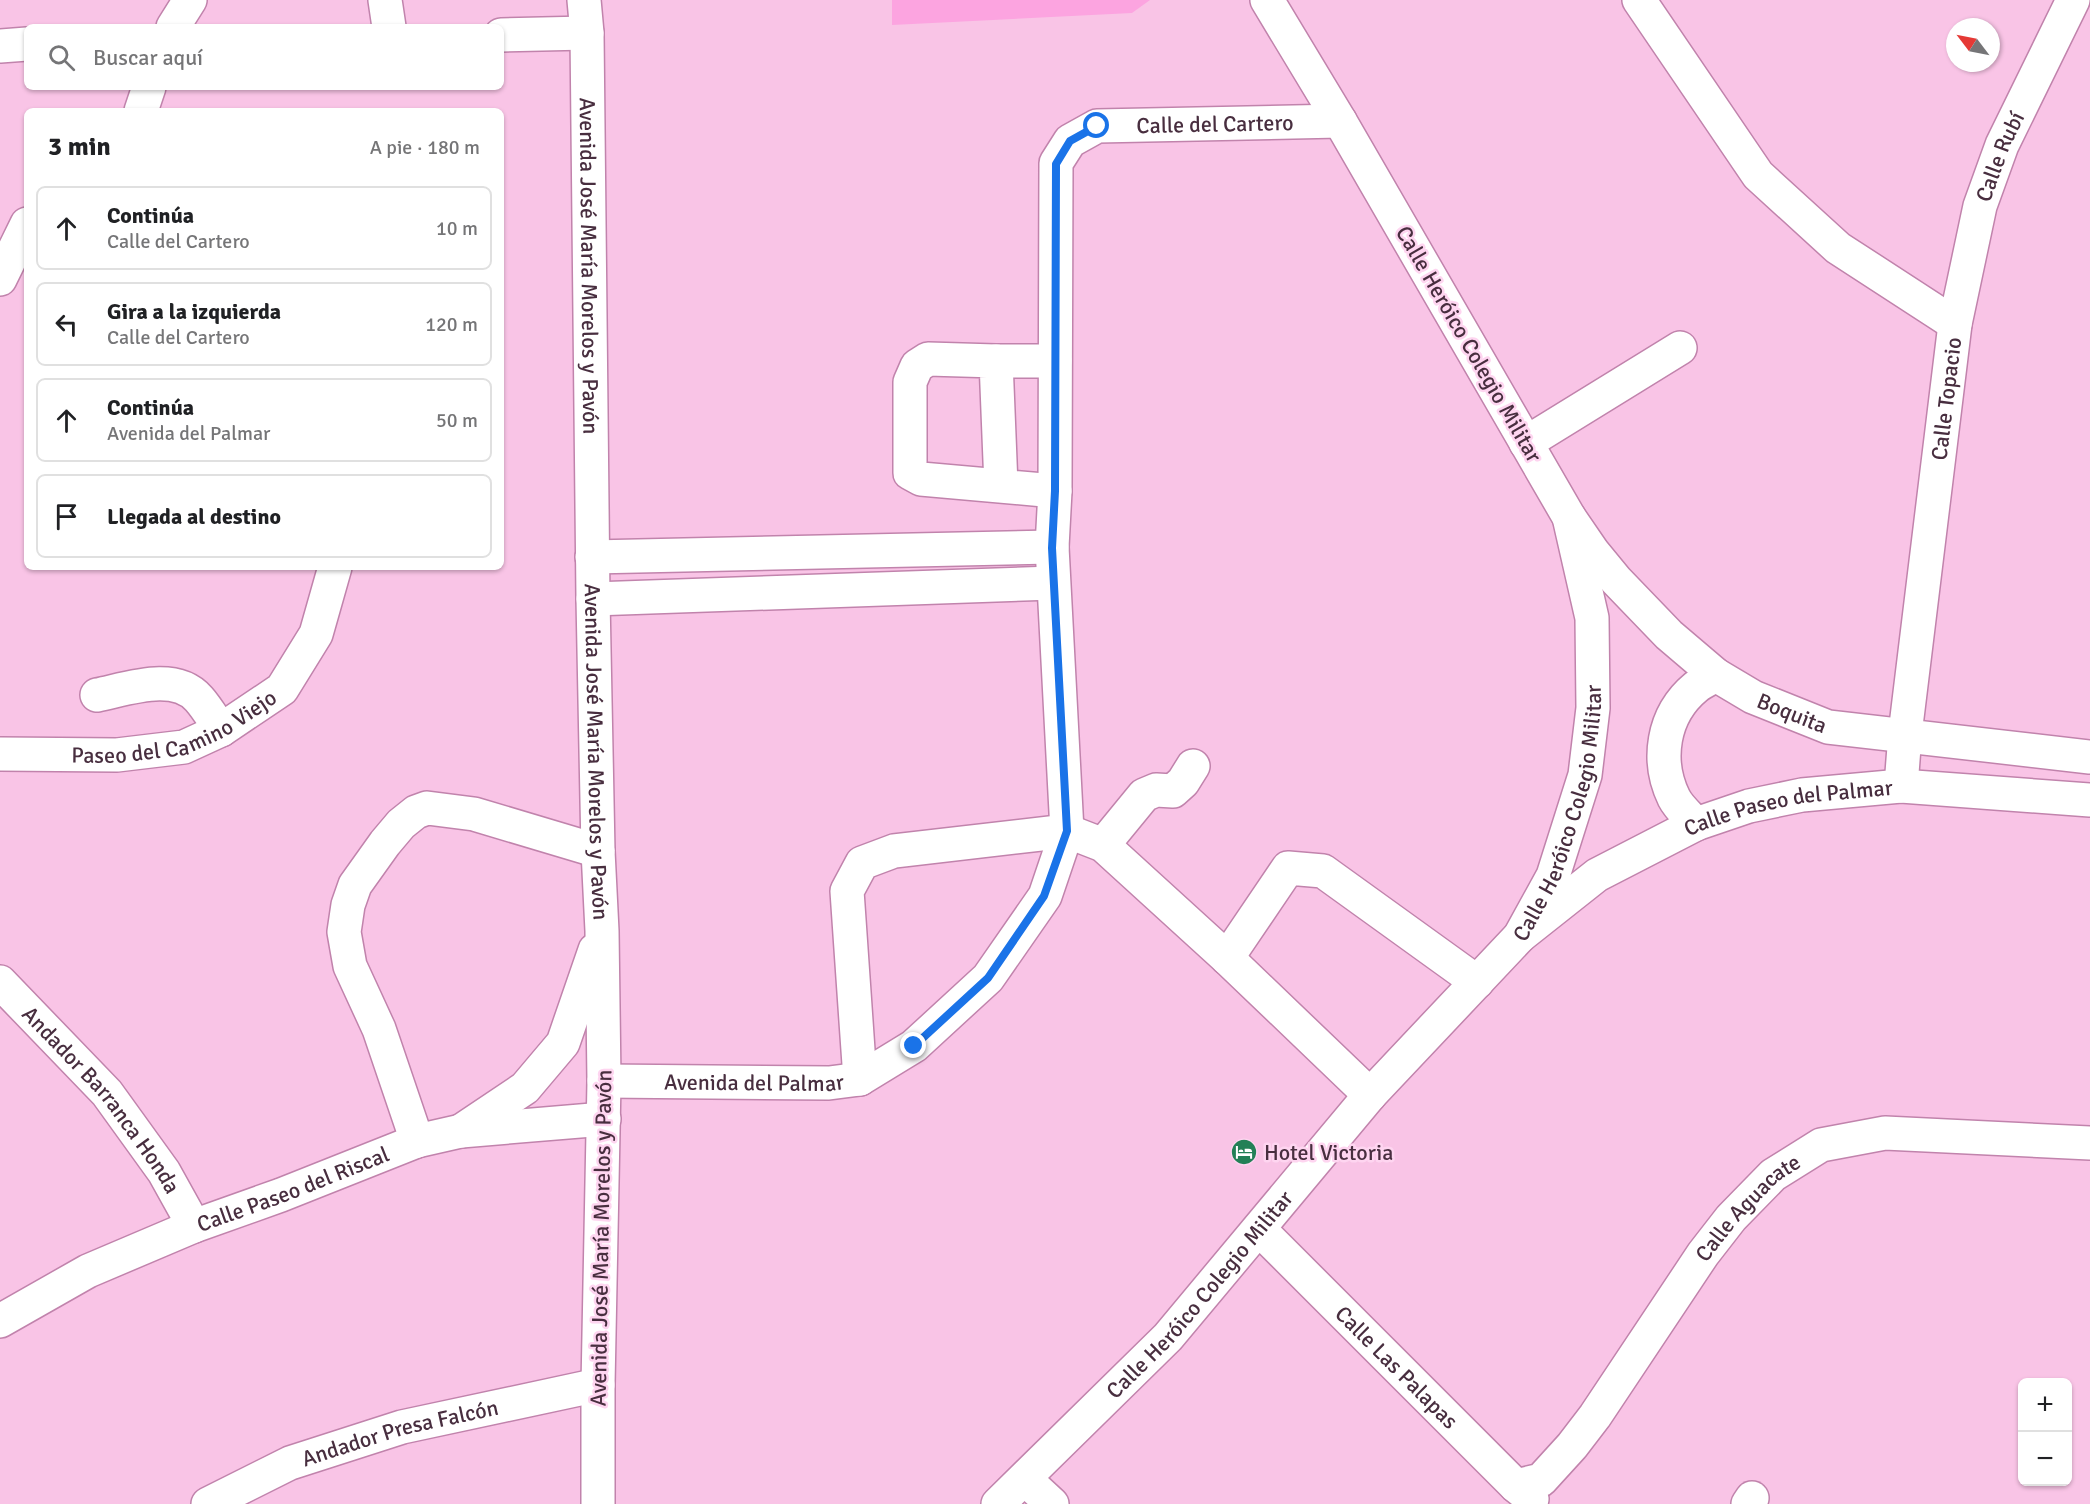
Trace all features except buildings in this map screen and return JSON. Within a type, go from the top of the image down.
[{"type":"street","points":[[175,24],[190,0]]},
{"type":"street","points":[[385,0],[389,24]]},
{"type":"street","name":"Avenida José María Morelos y Pavón","points":[[584,0],[587,33],[592,599],[602,931],[604,1119],[598,1384],[604,1499]]},
{"type":"street","name":"Calle Heróico Colegio Militar","points":[[998,1504],[1168,1337],[1370,1095],[1520,936],[1552,876],[1585,775],[1593,708],[1592,618],[1569,516],[1268,0]]},
{"type":"street","name":"Calle Topacio","points":[[1640,0],[1758,175],[1838,248],[1955,324],[1905,734],[1901,786]]},
{"type":"street","name":"Calle Rubí","points":[[1955,324],[1980,206],[2002,146],[2073,0]]},
{"type":"street","points":[[504,35],[587,33]]},
{"type":"street","points":[[0,46],[24,44]]},
{"type":"street","points":[[142,108],[148,90]]},
{"type":"street","name":"Calle del Cartero","points":[[1067,831],[1052,548],[1055,491],[1056,164],[1070,141],[1097,126],[1340,121]]},
{"type":"street","points":[[0,279],[24,230]]},
{"type":"street","points":[[1526,443],[1680,348]]},
{"type":"street","points":[[1055,361],[996,362],[928,359],[917,366],[910,382],[910,473],[921,479],[1055,491]]},
{"type":"street","points":[[996,362],[1001,486]]},
{"type":"street","name":"Boquita","points":[[1569,516],[1593,552],[1616,580],[1669,634],[1716,675],[1753,697],[1828,726],[2090,757]]},
{"type":"street","points":[[592,558],[1052,548]]},
{"type":"street","name":"Paseo del Camino Viejo","points":[[0,754],[117,755],[184,747],[221,730],[282,689],[316,634],[334,570]]},
{"type":"street","points":[[592,599],[1053,583]]},
{"type":"street","points":[[1696,824],[1675,801],[1664,771],[1664,740],[1675,711],[1696,687],[1716,675]]},
{"type":"street","points":[[97,695],[155,683],[176,684],[198,697],[221,730]]},
{"type":"street","points":[[1103,845],[1144,795],[1156,790],[1173,791],[1183,782],[1193,766]]},
{"type":"street","name":"Calle Paseo del Palmar","points":[[1520,936],[1597,875],[1696,824],[1749,807],[1802,795],[1901,786],[2090,800]]},
{"type":"street","points":[[417,1141],[379,1029],[350,966],[344,932],[348,905],[355,885],[401,824],[416,812],[427,808],[474,814],[598,850]]},
{"type":"street","points":[[860,1079],[847,891],[862,863],[894,851],[1067,831],[1103,845],[1227,958],[1370,1095]]},
{"type":"street","name":"Avenida del Palmar","points":[[604,1081],[829,1083],[860,1079],[914,1046],[988,978],[1044,896],[1067,831]]},
{"type":"street","points":[[1227,958],[1288,868],[1323,871],[1477,982]]},
{"type":"street","points":[[461,1131],[525,1088],[564,1043],[602,931]]},
{"type":"street","name":"Andador Barranca Honda","points":[[0,982],[107,1093],[165,1172],[194,1226]]},
{"type":"street","name":"Calle Paseo del Riscal","points":[[0,1321],[88,1271],[194,1226],[281,1195],[417,1141],[461,1131],[604,1119]]},
{"type":"street","name":"Calle Aguacate","points":[[1527,1495],[1572,1446],[1595,1416],[1703,1254],[1731,1218],[1773,1175],[1821,1145],[1885,1133],[2090,1143]]},
{"type":"street","name":"Calle Las Palapas","points":[[1259,1229],[1527,1495]]},
{"type":"street","name":"Andador Presa Falcón","points":[[208,1504],[291,1463],[402,1427],[598,1384]]},
{"type":"street","points":[[1025,1479],[1052,1504]]},
{"type":"shaded area","points":[[892,0],[1150,0],[1132,13],[892,25]]},
{"type":"place","name":"Hotel Victoria","points":[[1244,1152]]},
{"type":"route","points":[[914,1046],[988,978],[1044,896],[1067,831],[1052,548],[1055,491],[1056,164],[1070,141],[1097,126]]}]
